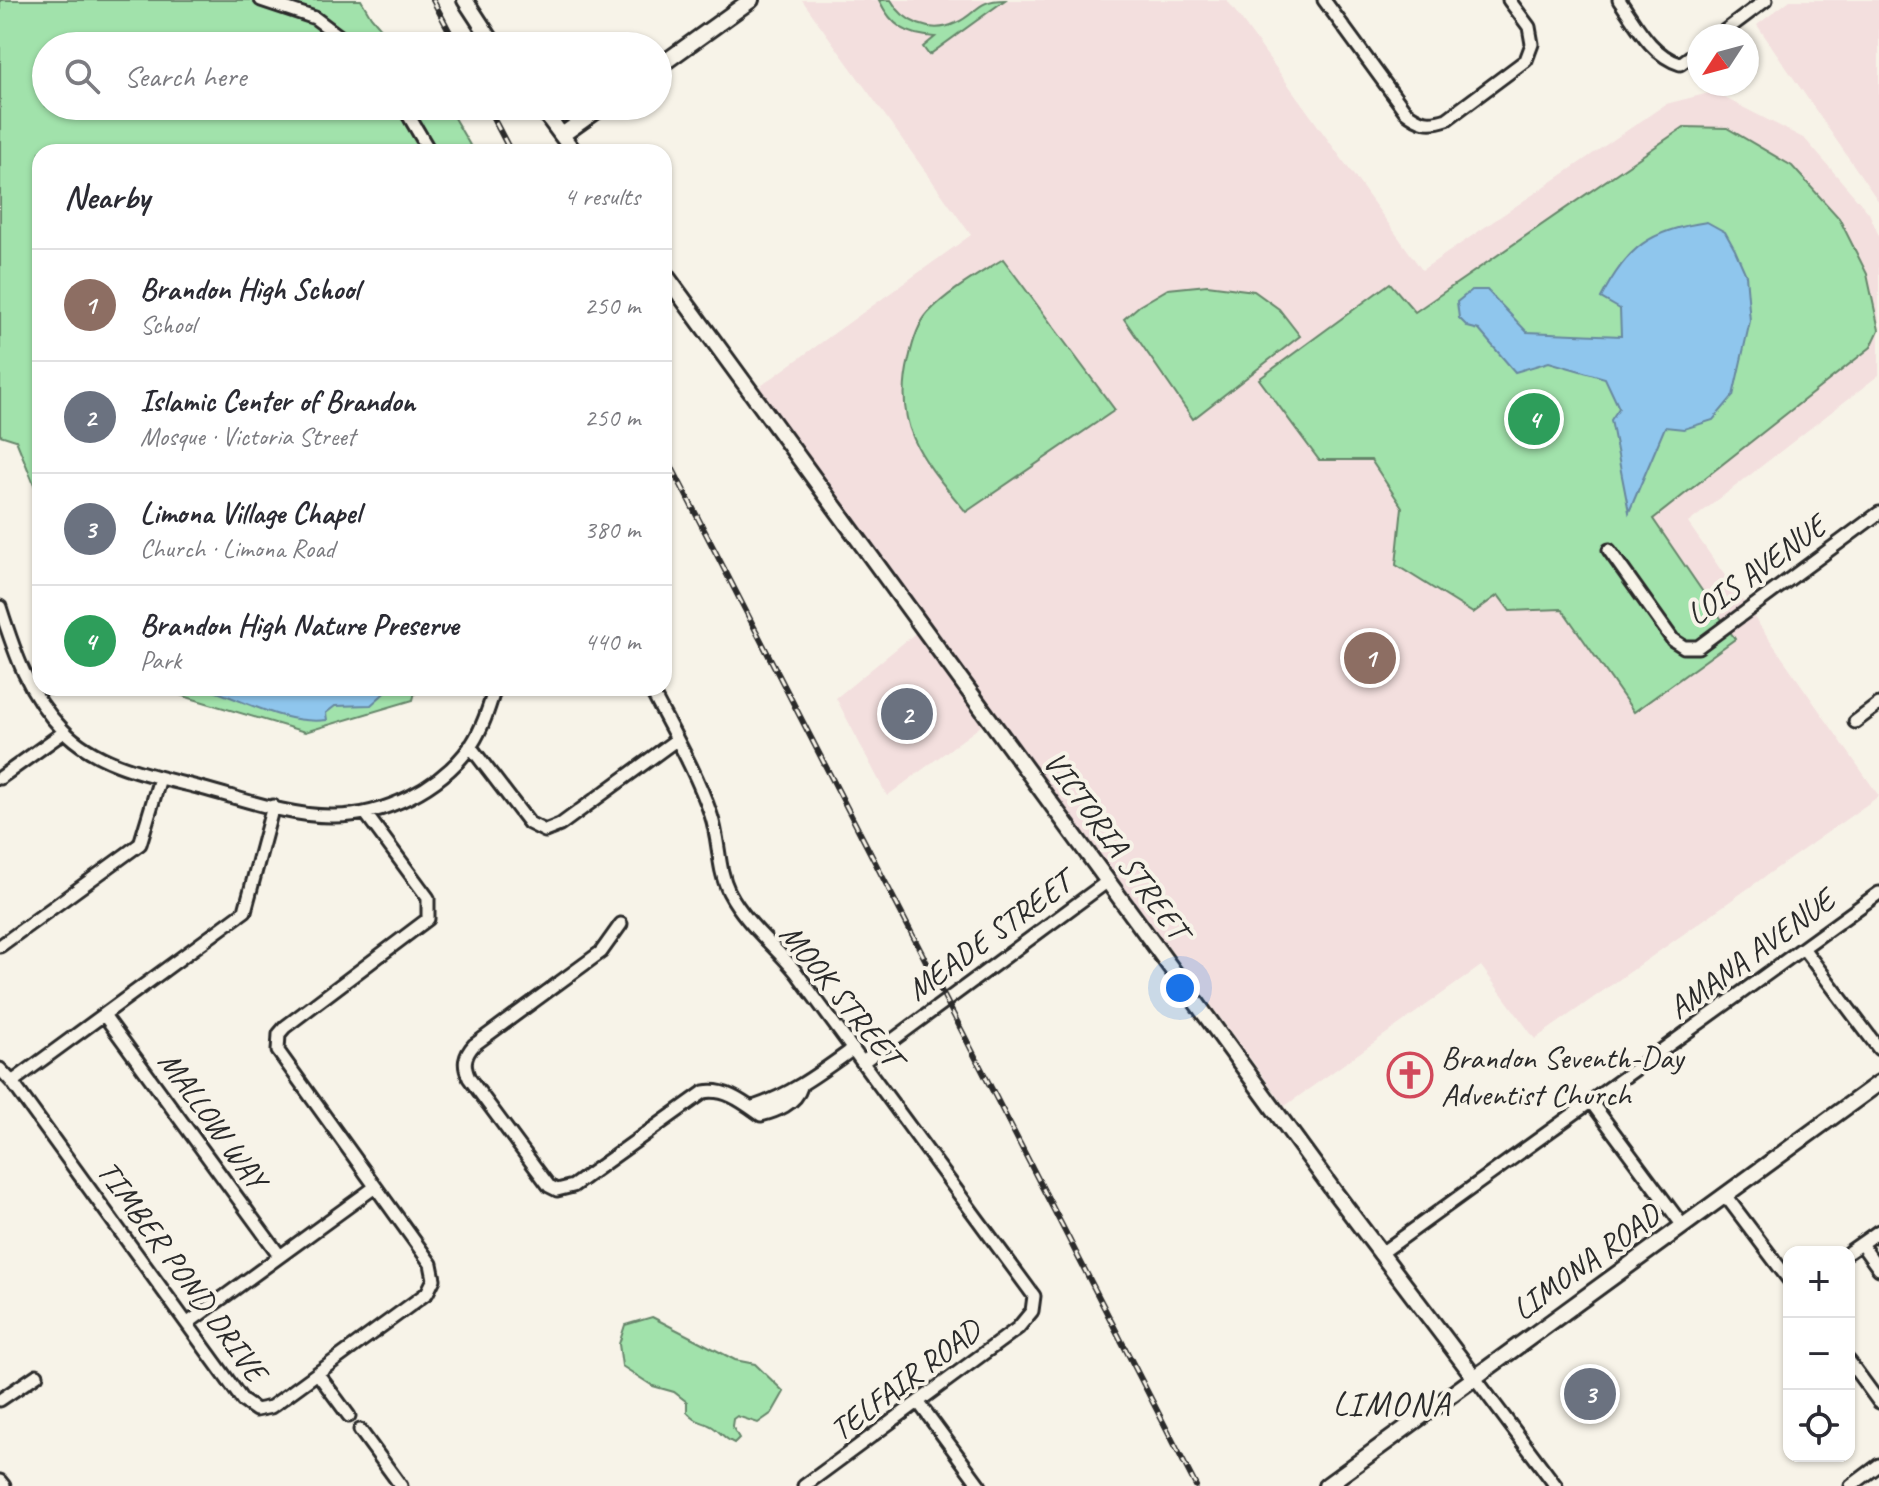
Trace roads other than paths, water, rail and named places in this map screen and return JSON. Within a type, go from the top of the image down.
[{"type":"street","points":[[261,0],[315,18],[334,32]]},
{"type":"street","points":[[465,0],[486,32]]},
{"type":"street","points":[[672,57],[751,0]]},
{"type":"street","points":[[1324,0],[1405,111],[1419,122],[1434,123],[1447,119],[1526,60],[1532,44],[1529,27],[1509,0]]},
{"type":"street","points":[[1619,0],[1657,52],[1667,60],[1680,64],[1687,59]]},
{"type":"street","points":[[1734,24],[1766,0]]},
{"type":"street","points":[[411,120],[425,144]]},
{"type":"street","points":[[551,120],[568,144]]},
{"type":"street","points":[[562,135],[583,120]]},
{"type":"street","name":"VICTORIA STREET","points":[[672,284],[1380,1254],[1556,1486]]},
{"type":"street","name":"LOIS AVENUE","points":[[1609,550],[1673,640],[1684,647],[1698,647],[1879,513]]},
{"type":"street","points":[[0,607],[3,631],[32,692]]},
{"type":"street","points":[[35,696],[64,732],[106,760],[160,778],[300,813],[331,816],[366,814],[398,802],[427,786],[470,746],[492,696]]},
{"type":"street","name":"MOOK STREET","points":[[654,696],[712,816],[719,863],[728,890],[756,931],[796,972],[1034,1296],[1032,1311]]},
{"type":"street","points":[[1855,722],[1879,704]]},
{"type":"street","points":[[0,778],[64,732]]},
{"type":"street","points":[[470,746],[529,823],[545,831],[560,825],[676,740]]},
{"type":"street","points":[[0,946],[140,844],[160,778]]},
{"type":"street","points":[[12,1082],[245,911],[273,806]]},
{"type":"street","name":"TIMBER POND DRIVE","points":[[0,1069],[249,1407],[256,1410],[271,1407],[427,1293],[434,1279],[431,1264],[281,1059],[277,1042],[285,1027],[428,919],[428,898],[366,814]]},
{"type":"street","name":"MEADE STREET","points":[[863,1062],[1108,881]]},
{"type":"street","name":"AMANA AVENUE","points":[[1380,1254],[1879,893]]},
{"type":"street","points":[[621,924],[601,952],[474,1045],[465,1059],[469,1078],[543,1180],[557,1190],[573,1186],[704,1092],[721,1091],[753,1107],[761,1115],[797,1097],[801,1087],[853,1049]]},
{"type":"street","points":[[1803,948],[1879,1049]]},
{"type":"street","name":"MALLOW WAY","points":[[104,1015],[280,1256]]},
{"type":"street","name":"LIMONA ROAD","points":[[1326,1486],[1879,1083]]},
{"type":"street","points":[[1591,1102],[1683,1226]]},
{"type":"street","points":[[188,1323],[375,1187]]},
{"type":"street","points":[[1725,1195],[1783,1272]]},
{"type":"street","points":[[1855,1248],[1879,1231]]},
{"type":"street","points":[[1861,1244],[1879,1269]]},
{"type":"street","name":"TELFAIR ROAD","points":[[804,1486],[1018,1328],[1032,1311]]},
{"type":"street","points":[[1855,1369],[1879,1402]]},
{"type":"street","points":[[318,1374],[349,1416]]},
{"type":"street","points":[[0,1400],[37,1375]]},
{"type":"street","points":[[919,1403],[980,1486]]},
{"type":"street","points":[[360,1430],[401,1486]]},
{"type":"street","points":[[1851,1486],[1879,1465]]},
{"type":"street","points":[[0,1481],[4,1486]]},
{"type":"water","points":[[1707,222],[1725,232],[1746,275],[1750,321],[1733,396],[1713,420],[1684,429],[1665,427],[1629,512],[1611,420],[1619,408],[1605,378],[1549,362],[1515,372],[1479,330],[1468,327],[1459,318],[1457,302],[1472,290],[1487,290],[1527,332],[1621,336],[1620,309],[1601,298],[1621,266],[1642,244],[1655,236]]},
{"type":"water","points":[[226,696],[381,696],[371,705],[335,706],[326,713],[327,720],[295,719]]},
{"type":"railway","points":[[433,0],[450,32]]},
{"type":"railway","points":[[494,120],[507,144]]},
{"type":"railway","points":[[672,468],[1196,1486]]},
{"type":"place","name":"Brandon High Nature Preserve","points":[[1534,419]]},
{"type":"place","name":"Brandon High School","points":[[1370,658]]},
{"type":"place","name":"Islamic Center of Brandon","points":[[907,714]]},
{"type":"place","name":"Brandon Seventh-Day Adventist Church","points":[[1410,1075]]},
{"type":"place","name":"Limona Village Chapel","points":[[1590,1394]]},
{"type":"district","name":"LIMONA","points":[[1392,1403]]}]
